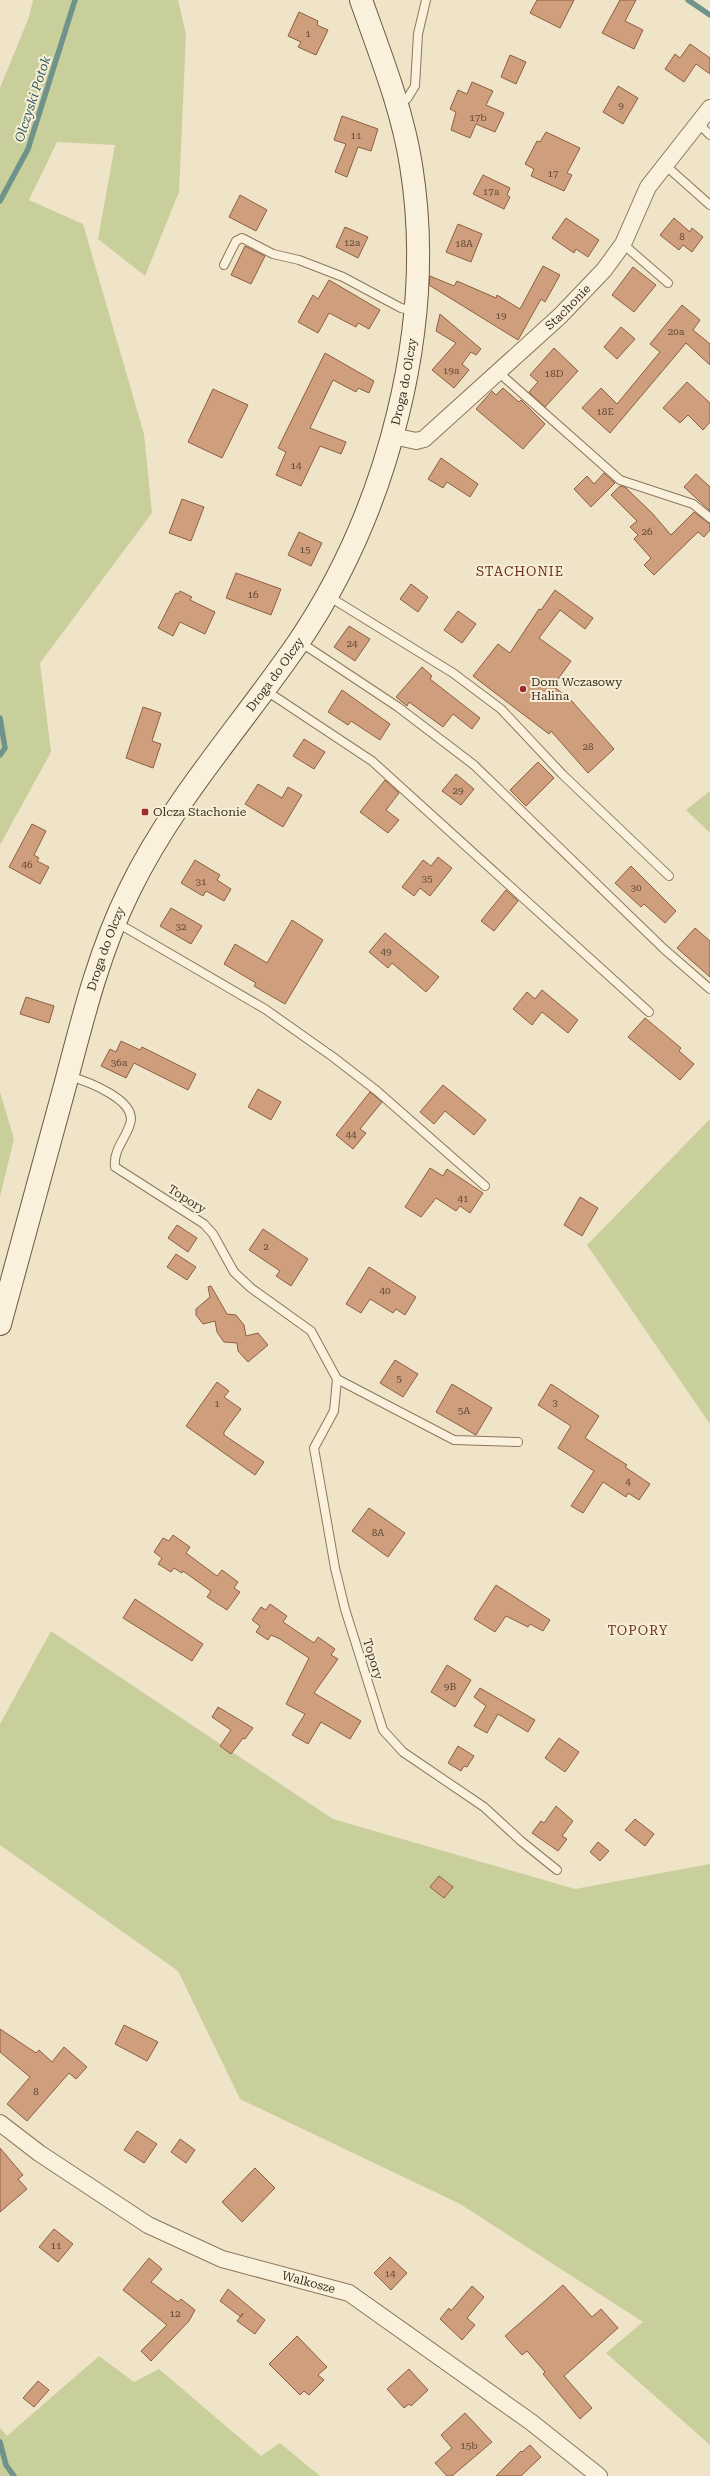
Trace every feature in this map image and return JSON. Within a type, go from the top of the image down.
[{"type":"street","name":"Droga do Olczy","points":[[0,1324],[93,982],[114,924],[138,874],[163,829],[195,782],[299,641],[327,596],[363,522],[392,436],[405,378],[414,311],[417,259],[417,212],[410,161],[396,102],[361,0]]},
{"type":"street","name":"Stachonie","points":[[392,436],[416,441],[424,439],[497,371],[560,316],[604,270],[623,244],[648,187],[710,108]]},
{"type":"street","name":"Walkosze","points":[[0,2123],[39,2153],[148,2225],[222,2259],[349,2293],[531,2422],[599,2476]]},
{"type":"lane","points":[[396,102],[407,99],[415,86],[418,34],[426,0]]},
{"type":"lane","points":[[698,123],[710,135]]},
{"type":"lane","points":[[665,165],[710,205]]},
{"type":"lane","points":[[224,265],[236,241],[242,238],[273,254],[299,260],[343,277],[401,308],[414,311]]},
{"type":"lane","points":[[623,244],[668,283]]},
{"type":"lane","points":[[497,371],[620,480],[693,504],[710,518]]},
{"type":"lane","points":[[327,596],[453,673],[501,709],[562,774],[669,876]]},
{"type":"lane","points":[[299,641],[398,707],[474,765],[664,949],[710,989]]},
{"type":"lane","points":[[265,689],[372,760],[650,1012]]},
{"type":"lane","points":[[114,924],[126,928],[158,946],[272,1013],[377,1091],[485,1186]]},
{"type":"lane","name":"Topory","points":[[67,1076],[108,1093],[122,1101],[129,1109],[130,1123],[116,1153],[115,1167],[204,1224],[213,1234],[234,1272],[251,1288],[311,1331],[337,1379],[334,1411],[314,1448],[339,1582],[383,1730],[403,1752],[484,1807],[521,1841],[558,1870]]},
{"type":"lane","points":[[337,1379],[454,1440],[518,1442]]},
{"type":"green space","points":[[33,0],[178,0],[186,34],[179,192],[145,276],[98,239],[115,145],[57,142],[29,200],[83,224],[144,434],[152,513],[40,663],[51,752],[0,845],[0,88],[29,17]]},
{"type":"green space","points":[[710,791],[710,833],[686,810]]},
{"type":"green space","points":[[0,1092],[14,1139],[0,1197]]},
{"type":"green space","points":[[710,1119],[710,1424],[587,1245]]},
{"type":"green space","points":[[51,1631],[333,1819],[575,1889],[710,1864],[710,2445],[606,2353],[643,2322],[460,2204],[240,2099],[178,1971],[0,1845],[0,1724]]},
{"type":"green space","points":[[99,2356],[134,2382],[159,2369],[261,2456],[280,2443],[320,2476],[0,2476],[0,2428],[7,2436]]},
{"type":"building","points":[[537,0],[574,0],[560,28],[530,13]]},
{"type":"building","points":[[620,0],[636,0],[625,21],[643,30],[634,49],[602,33]]},
{"type":"building","points":[[299,12],[318,21],[317,25],[328,30],[316,55],[298,47],[301,42],[288,36]]},
{"type":"building","points":[[690,44],[710,58],[710,74],[696,64],[684,82],[665,69],[675,54],[680,58]]},
{"type":"building","points":[[510,55],[526,62],[516,84],[501,77]]},
{"type":"building","points":[[472,82],[493,91],[486,105],[504,113],[495,132],[476,124],[470,138],[451,130],[456,112],[450,109],[458,90],[467,94]]},
{"type":"building","points":[[618,86],[638,98],[623,124],[603,112]]},
{"type":"building","points":[[342,116],[378,129],[371,151],[358,147],[347,177],[335,172],[346,144],[334,140]]},
{"type":"building","points":[[546,132],[580,148],[567,173],[572,175],[564,191],[531,176],[534,169],[525,164],[537,141],[540,142]]},
{"type":"building","points":[[483,175],[510,188],[507,195],[510,197],[504,209],[473,194]]},
{"type":"building","points":[[240,195],[267,210],[256,231],[229,217]]},
{"type":"building","points":[[566,218],[599,240],[588,257],[576,249],[574,253],[552,238]]},
{"type":"building","points":[[674,218],[690,232],[692,228],[703,237],[692,252],[683,245],[679,250],[660,235]]},
{"type":"building","points":[[458,224],[482,234],[471,262],[446,252]]},
{"type":"building","points":[[345,227],[368,237],[358,258],[336,247]]},
{"type":"building","points":[[245,246],[265,256],[251,284],[231,275]]},
{"type":"building","points":[[543,266],[560,275],[545,302],[541,299],[518,340],[429,285],[430,276],[454,286],[457,281],[496,298],[497,295],[520,309]]},
{"type":"building","points":[[633,267],[656,285],[634,312],[612,295]]},
{"type":"building","points":[[329,280],[380,310],[369,329],[358,323],[356,327],[329,313],[318,333],[298,322],[313,295],[318,299]]},
{"type":"building","points":[[682,305],[700,320],[693,330],[710,344],[710,365],[686,343],[610,433],[582,408],[601,388],[617,404],[660,352],[650,344]]},
{"type":"building","points":[[440,314],[481,349],[476,355],[471,352],[462,364],[469,370],[454,388],[432,370],[456,343],[436,331]]},
{"type":"building","points":[[621,327],[635,339],[617,359],[604,347]]},
{"type":"building","points":[[554,348],[578,371],[545,407],[529,392],[538,382],[530,375]]},
{"type":"building","points":[[325,353],[374,381],[369,393],[358,388],[356,392],[333,380],[310,428],[346,442],[341,454],[320,446],[301,486],[276,475],[286,452],[278,448]]},
{"type":"building","points":[[687,382],[710,403],[710,422],[703,430],[688,415],[680,423],[663,408]]},
{"type":"building","points":[[503,388],[519,402],[521,400],[545,424],[523,449],[476,409],[492,391],[496,395]]},
{"type":"building","points":[[213,389],[248,405],[222,458],[188,442]]},
{"type":"building","points":[[441,458],[478,484],[470,497],[447,482],[443,488],[428,479]]},
{"type":"building","points":[[604,473],[615,483],[591,507],[574,489],[587,476],[594,484]]},
{"type":"building","points":[[696,474],[710,487],[710,511],[684,487]]},
{"type":"building","points":[[620,486],[625,487],[652,513],[671,535],[694,512],[710,524],[710,530],[704,537],[698,532],[654,575],[644,565],[651,558],[634,539],[638,535],[630,527],[637,521],[611,495]]},
{"type":"building","points":[[182,499],[204,507],[191,541],[169,533]]},
{"type":"building","points":[[299,532],[322,543],[311,566],[288,555]]},
{"type":"building","points":[[236,573],[281,589],[271,615],[226,598]]},
{"type":"building","points":[[411,584],[428,597],[418,612],[400,599]]},
{"type":"building","points":[[555,590],[593,618],[585,629],[560,610],[539,638],[571,661],[553,686],[570,699],[614,749],[588,773],[551,731],[549,734],[473,676],[498,644],[510,653],[539,609],[541,610]]},
{"type":"building","points":[[180,591],[192,597],[190,600],[215,612],[205,634],[180,622],[173,636],[158,628],[176,593],[178,594]]},
{"type":"building","points":[[458,611],[476,624],[462,643],[444,630]]},
{"type":"building","points":[[349,626],[370,639],[355,661],[334,647]]},
{"type":"building","points":[[422,667],[432,676],[430,679],[480,718],[472,729],[453,714],[443,727],[409,702],[407,706],[396,697]]},
{"type":"building","points":[[342,690],[390,724],[380,740],[351,721],[348,725],[328,712]]},
{"type":"building","points":[[143,707],[161,713],[152,741],[161,744],[153,768],[126,758]]},
{"type":"building","points":[[304,739],[325,752],[314,769],[293,756]]},
{"type":"building","points":[[538,762],[554,778],[526,806],[510,790]]},
{"type":"building","points":[[456,774],[474,789],[461,805],[442,791]]},
{"type":"building","points":[[385,780],[399,793],[386,810],[399,820],[388,833],[360,812]]},
{"type":"building","points":[[258,784],[282,798],[288,787],[302,795],[283,827],[245,804]]},
{"type":"building","points":[[32,824],[46,831],[34,855],[39,858],[37,861],[49,867],[40,884],[9,867]]},
{"type":"building","points":[[438,857],[452,868],[430,896],[420,888],[414,896],[402,887],[423,860],[431,866]]},
{"type":"building","points":[[195,860],[220,875],[217,880],[231,889],[224,901],[206,891],[203,896],[181,883]]},
{"type":"building","points":[[631,866],[676,911],[665,923],[644,904],[641,907],[615,883]]},
{"type":"building","points":[[506,890],[518,901],[494,931],[481,921]]},
{"type":"building","points":[[171,908],[202,926],[191,944],[160,926]]},
{"type":"building","points":[[292,920],[323,940],[285,1004],[254,986],[256,983],[224,964],[235,944],[267,963]]},
{"type":"building","points":[[695,928],[710,941],[710,977],[677,948]]},
{"type":"building","points":[[385,933],[439,977],[426,992],[392,963],[388,968],[369,952]]},
{"type":"building","points":[[542,990],[578,1020],[568,1033],[542,1012],[532,1025],[513,1009],[527,992],[535,999]]},
{"type":"building","points":[[26,997],[54,1006],[49,1023],[20,1014]]},
{"type":"building","points":[[645,1018],[681,1048],[679,1051],[694,1064],[680,1080],[628,1037]]},
{"type":"building","points":[[121,1041],[140,1050],[142,1047],[196,1074],[188,1090],[134,1063],[126,1078],[101,1066],[110,1049],[116,1052]]},
{"type":"building","points":[[443,1085],[486,1120],[474,1135],[445,1111],[434,1124],[420,1112]]},
{"type":"building","points":[[258,1089],[281,1102],[271,1120],[248,1107]]},
{"type":"building","points":[[370,1092],[382,1102],[360,1129],[366,1133],[353,1149],[336,1135]]},
{"type":"building","points":[[430,1168],[443,1176],[447,1169],[483,1193],[470,1213],[460,1206],[456,1211],[436,1198],[421,1217],[405,1207]]},
{"type":"building","points":[[580,1197],[598,1208],[582,1236],[564,1225]]},
{"type":"building","points":[[177,1225],[197,1238],[188,1252],[168,1238]]},
{"type":"building","points":[[263,1229],[308,1259],[291,1286],[276,1276],[280,1271],[249,1250]]},
{"type":"building","points":[[176,1254],[196,1267],[187,1280],[167,1267]]},
{"type":"building","points":[[369,1267],[416,1297],[405,1315],[396,1309],[393,1313],[370,1299],[361,1313],[346,1304]]},
{"type":"building","points":[[211,1286],[227,1314],[236,1315],[244,1325],[246,1336],[258,1333],[268,1345],[248,1362],[238,1351],[237,1343],[224,1342],[217,1332],[215,1321],[203,1324],[196,1315],[196,1309],[210,1297],[208,1287]]},
{"type":"building","points":[[395,1360],[418,1374],[403,1397],[380,1383]]},
{"type":"building","points":[[217,1382],[229,1391],[224,1397],[241,1409],[224,1432],[224,1435],[264,1462],[255,1475],[186,1426]]},
{"type":"building","points":[[452,1384],[492,1408],[476,1435],[436,1412]]},
{"type":"building","points":[[551,1384],[599,1416],[585,1438],[627,1465],[625,1467],[650,1484],[639,1500],[628,1493],[626,1497],[603,1482],[583,1513],[571,1506],[594,1471],[558,1448],[571,1426],[538,1405]]},
{"type":"building","points":[[369,1508],[405,1533],[388,1557],[352,1531]]},
{"type":"building","points":[[173,1535],[190,1547],[186,1553],[217,1576],[222,1570],[238,1582],[234,1588],[240,1592],[227,1610],[207,1597],[211,1591],[183,1571],[182,1573],[174,1568],[171,1572],[158,1564],[162,1558],[154,1552],[163,1538],[169,1541]]},
{"type":"building","points":[[496,1585],[550,1620],[543,1631],[530,1624],[528,1627],[506,1616],[495,1632],[474,1619]]},
{"type":"building","points":[[135,1599],[203,1644],[192,1661],[123,1618]]},
{"type":"building","points":[[270,1604],[287,1616],[283,1622],[314,1643],[318,1637],[335,1649],[331,1655],[338,1659],[314,1693],[361,1721],[350,1739],[321,1722],[308,1744],[292,1735],[305,1714],[286,1704],[309,1658],[280,1639],[271,1635],[268,1640],[256,1632],[260,1626],[252,1620],[261,1607],[266,1610]]},
{"type":"building","points":[[447,1665],[471,1680],[455,1707],[431,1692]]},
{"type":"building","points":[[480,1688],[535,1720],[528,1732],[498,1714],[487,1733],[474,1726],[486,1706],[474,1697]]},
{"type":"building","points":[[218,1707],[253,1728],[231,1754],[220,1746],[231,1730],[212,1717]]},
{"type":"building","points":[[559,1738],[579,1752],[565,1772],[545,1758]]},
{"type":"building","points":[[458,1746],[474,1756],[467,1767],[464,1766],[461,1771],[448,1763]]},
{"type":"building","points":[[556,1806],[573,1821],[562,1836],[567,1839],[558,1851],[532,1833],[541,1821],[544,1823]]},
{"type":"building","points":[[635,1819],[654,1834],[645,1846],[625,1830]]},
{"type":"building","points":[[598,1842],[609,1851],[600,1861],[590,1852]]},
{"type":"building","points":[[439,1876],[453,1887],[444,1898],[430,1887]]},
{"type":"building","points":[[124,2025],[158,2042],[147,2061],[115,2044]]},
{"type":"building","points":[[0,2029],[36,2053],[39,2050],[52,2062],[64,2047],[87,2067],[76,2079],[69,2073],[27,2121],[7,2104],[30,2077],[0,2052]]},
{"type":"building","points":[[137,2131],[157,2144],[144,2163],[124,2150]]},
{"type":"building","points":[[180,2139],[195,2150],[186,2163],[171,2152]]},
{"type":"building","points":[[0,2148],[23,2175],[18,2179],[27,2189],[0,2212]]},
{"type":"building","points":[[255,2168],[275,2188],[242,2222],[222,2202]]},
{"type":"building","points":[[54,2229],[73,2244],[58,2262],[39,2247]]},
{"type":"building","points":[[390,2257],[407,2273],[391,2290],[374,2273]]},
{"type":"building","points":[[149,2258],[162,2269],[151,2282],[178,2302],[181,2299],[195,2310],[189,2321],[151,2361],[141,2351],[167,2325],[123,2290]]},
{"type":"building","points":[[563,2285],[592,2317],[601,2309],[618,2328],[564,2376],[592,2408],[580,2419],[543,2374],[545,2372],[527,2351],[522,2355],[505,2336]]},
{"type":"building","points":[[472,2286],[484,2297],[467,2318],[475,2325],[462,2340],[440,2319],[449,2308],[451,2311]]},
{"type":"building","points":[[228,2289],[265,2320],[255,2334],[237,2321],[240,2317],[220,2301]]},
{"type":"building","points":[[297,2336],[327,2367],[318,2375],[324,2380],[309,2395],[304,2391],[300,2395],[269,2364]]},
{"type":"building","points":[[409,2369],[428,2390],[411,2406],[409,2404],[404,2408],[387,2389]]},
{"type":"building","points":[[38,2381],[49,2390],[34,2407],[23,2398]]},
{"type":"building","points":[[465,2413],[492,2442],[452,2476],[447,2476],[435,2463],[452,2448],[441,2435]]},
{"type":"building","points":[[530,2445],[541,2457],[521,2476],[496,2476],[521,2451],[522,2452]]},
{"type":"waterway","name":"Olczyski Potok","points":[[0,201],[28,149],[75,0]]},
{"type":"waterway","points":[[688,0],[710,15]]},
{"type":"waterway","name":"Olczyski Potok","points":[[0,718],[5,748],[0,755]]},
{"type":"waterway","points":[[0,2442],[6,2465],[14,2476]]},
{"type":"place","name":"Dom Wczasowy Halina","points":[[523,689]]},
{"type":"place","name":"Olcza Stachonie","points":[[145,812]]},
{"type":"district","name":"STACHONIE","points":[[520,571]]},
{"type":"district","name":"TOPORY","points":[[638,1630]]}]
